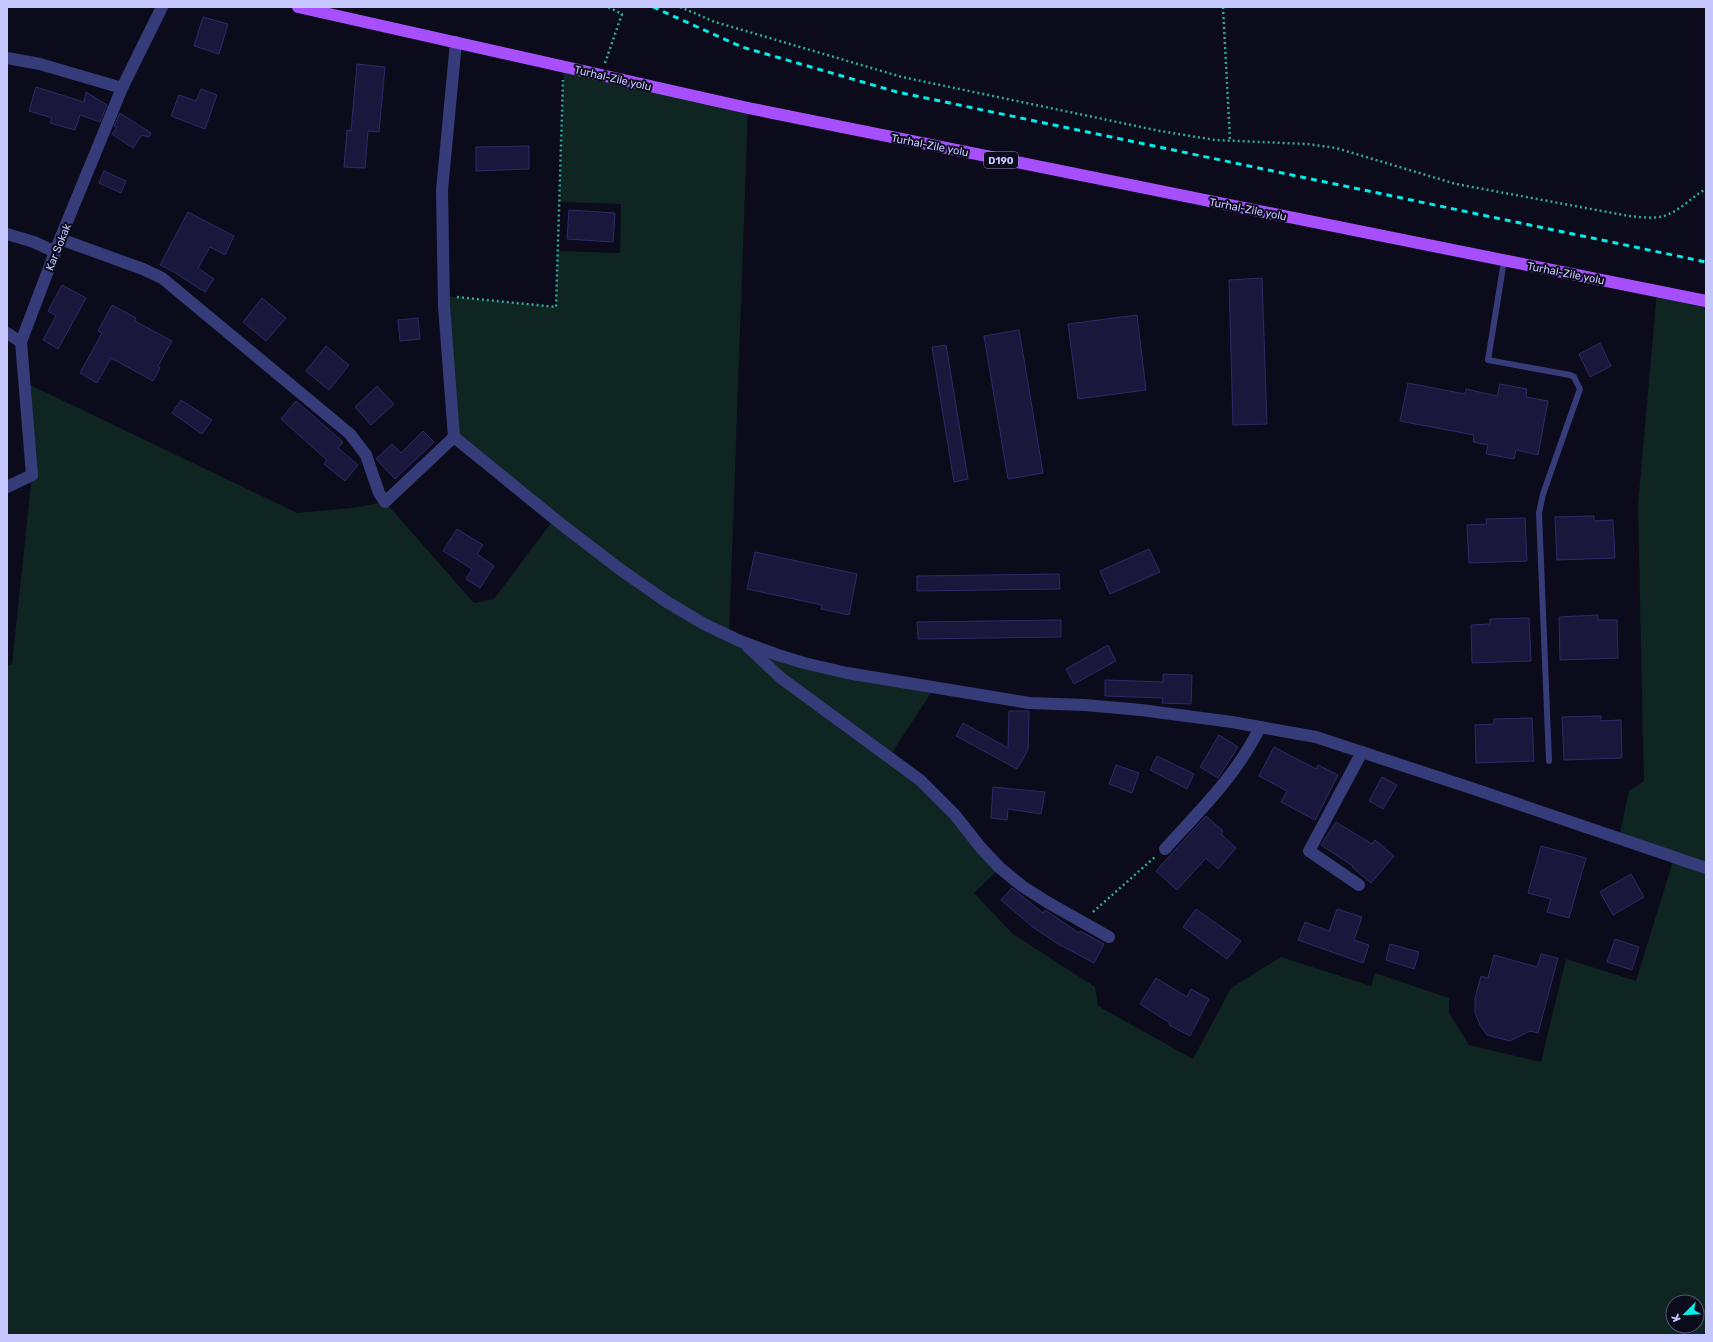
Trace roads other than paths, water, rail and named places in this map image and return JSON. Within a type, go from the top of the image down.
[{"type":"main road","name":"Turhal-Zile yolu","points":[[298,7],[748,108],[1706,301]]},
{"type":"street","name":"Kar Sokak","points":[[7,486],[32,475],[21,342],[60,239],[122,88],[162,7]]},
{"type":"street","points":[[456,42],[442,190],[444,296],[454,437],[491,468],[622,570],[673,606],[704,624],[740,641],[804,663],[847,673],[1029,703],[1085,705],[1141,710],[1260,727],[1316,737],[1706,868]]},
{"type":"street","points":[[7,58],[40,64],[122,88]]},
{"type":"street","points":[[7,234],[34,242],[55,252]]},
{"type":"street","points":[[60,239],[143,269],[162,278],[350,434],[366,455],[380,493],[385,502],[454,437]]},
{"type":"street","points":[[7,333],[21,342]]},
{"type":"street","points":[[740,641],[781,678],[920,780],[955,815],[981,848],[1000,868],[1022,886],[1046,902],[1109,937]]},
{"type":"street","points":[[1165,849],[1224,784],[1241,761],[1260,727]]},
{"type":"street","points":[[1359,885],[1309,851],[1362,752]]},
{"type":"lane","points":[[1504,261],[1488,360],[1570,375],[1574,377],[1580,388],[1543,494],[1539,513],[1549,761]]},
{"type":"railway","points":[[653,7],[742,47],[897,92],[1706,262]]}]
